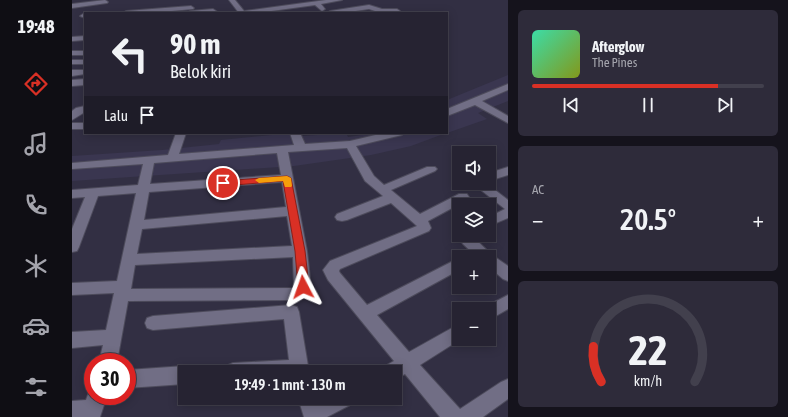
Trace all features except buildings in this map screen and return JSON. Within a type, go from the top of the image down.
[{"type":"street","points":[[232,0],[241,12]]},
{"type":"street","points":[[250,12],[339,0]]},
{"type":"street","points":[[192,1],[189,4],[192,11]]},
{"type":"street","points":[[72,6],[105,2]]},
{"type":"street","points":[[317,3],[328,12]]},
{"type":"street","points":[[335,12],[369,6],[381,11],[397,11]]},
{"type":"street","points":[[72,12],[95,9]]},
{"type":"street","points":[[159,12],[214,12]]},
{"type":"street","points":[[72,39],[84,38]]},
{"type":"street","points":[[72,53],[84,53]]},
{"type":"street","points":[[72,62],[84,62]]},
{"type":"street","points":[[72,73],[84,72]]},
{"type":"street","points":[[72,83],[84,82]]},
{"type":"street","points":[[448,114],[508,87]]},
{"type":"street","points":[[477,100],[508,115]]},
{"type":"street","points":[[477,100],[508,120]]},
{"type":"street","points":[[72,117],[79,110],[84,109]]},
{"type":"street","points":[[72,126],[84,126]]},
{"type":"street","points":[[172,159],[181,134]]},
{"type":"street","points":[[72,166],[149,161],[282,149],[299,142],[350,144],[394,134]]},
{"type":"street","points":[[350,144],[368,178],[419,220],[423,224],[424,228],[335,265],[331,270],[333,276],[453,417]]},
{"type":"street","points":[[72,289],[297,294],[302,291],[300,251],[282,149]]},
{"type":"street","points":[[110,353],[149,161]]},
{"type":"street","points":[[342,217],[431,169]]},
{"type":"street","points":[[496,174],[508,170]]},
{"type":"street","points":[[72,194],[144,190],[287,178]]},
{"type":"street","points":[[487,190],[508,206]]},
{"type":"street","points":[[72,247],[76,224],[92,193]]},
{"type":"street","points":[[419,220],[463,197]]},
{"type":"street","points":[[136,225],[293,211]]},
{"type":"street","points":[[496,219],[508,213]]},
{"type":"street","points":[[469,242],[478,250]]},
{"type":"street","points":[[128,260],[300,251]]},
{"type":"street","points":[[496,265],[508,274]]},
{"type":"street","points":[[365,314],[452,267]]},
{"type":"street","points":[[496,309],[508,301]]},
{"type":"street","points":[[153,323],[291,312],[299,365]]},
{"type":"street","points":[[402,367],[452,335]]},
{"type":"street","points":[[72,340],[114,337]]},
{"type":"street","points":[[136,378],[178,375]]},
{"type":"street","points":[[466,417],[508,388]]},
{"type":"street","points":[[312,410],[324,405]]},
{"type":"street","points":[[72,411],[93,408]]},
{"type":"shaded area","points":[[508,75],[508,101],[478,113],[487,119],[448,133],[448,100]]},
{"type":"shaded area","points":[[283,134],[301,134],[303,136],[346,134],[348,137],[370,134],[443,134],[411,146],[371,155],[294,166],[72,181],[72,156],[162,150],[219,144],[221,140]]},
{"type":"slow traffic","points":[[259,180],[287,178],[288,186]]},
{"type":"route","points":[[223,183],[287,178],[300,251],[303,287]]}]
